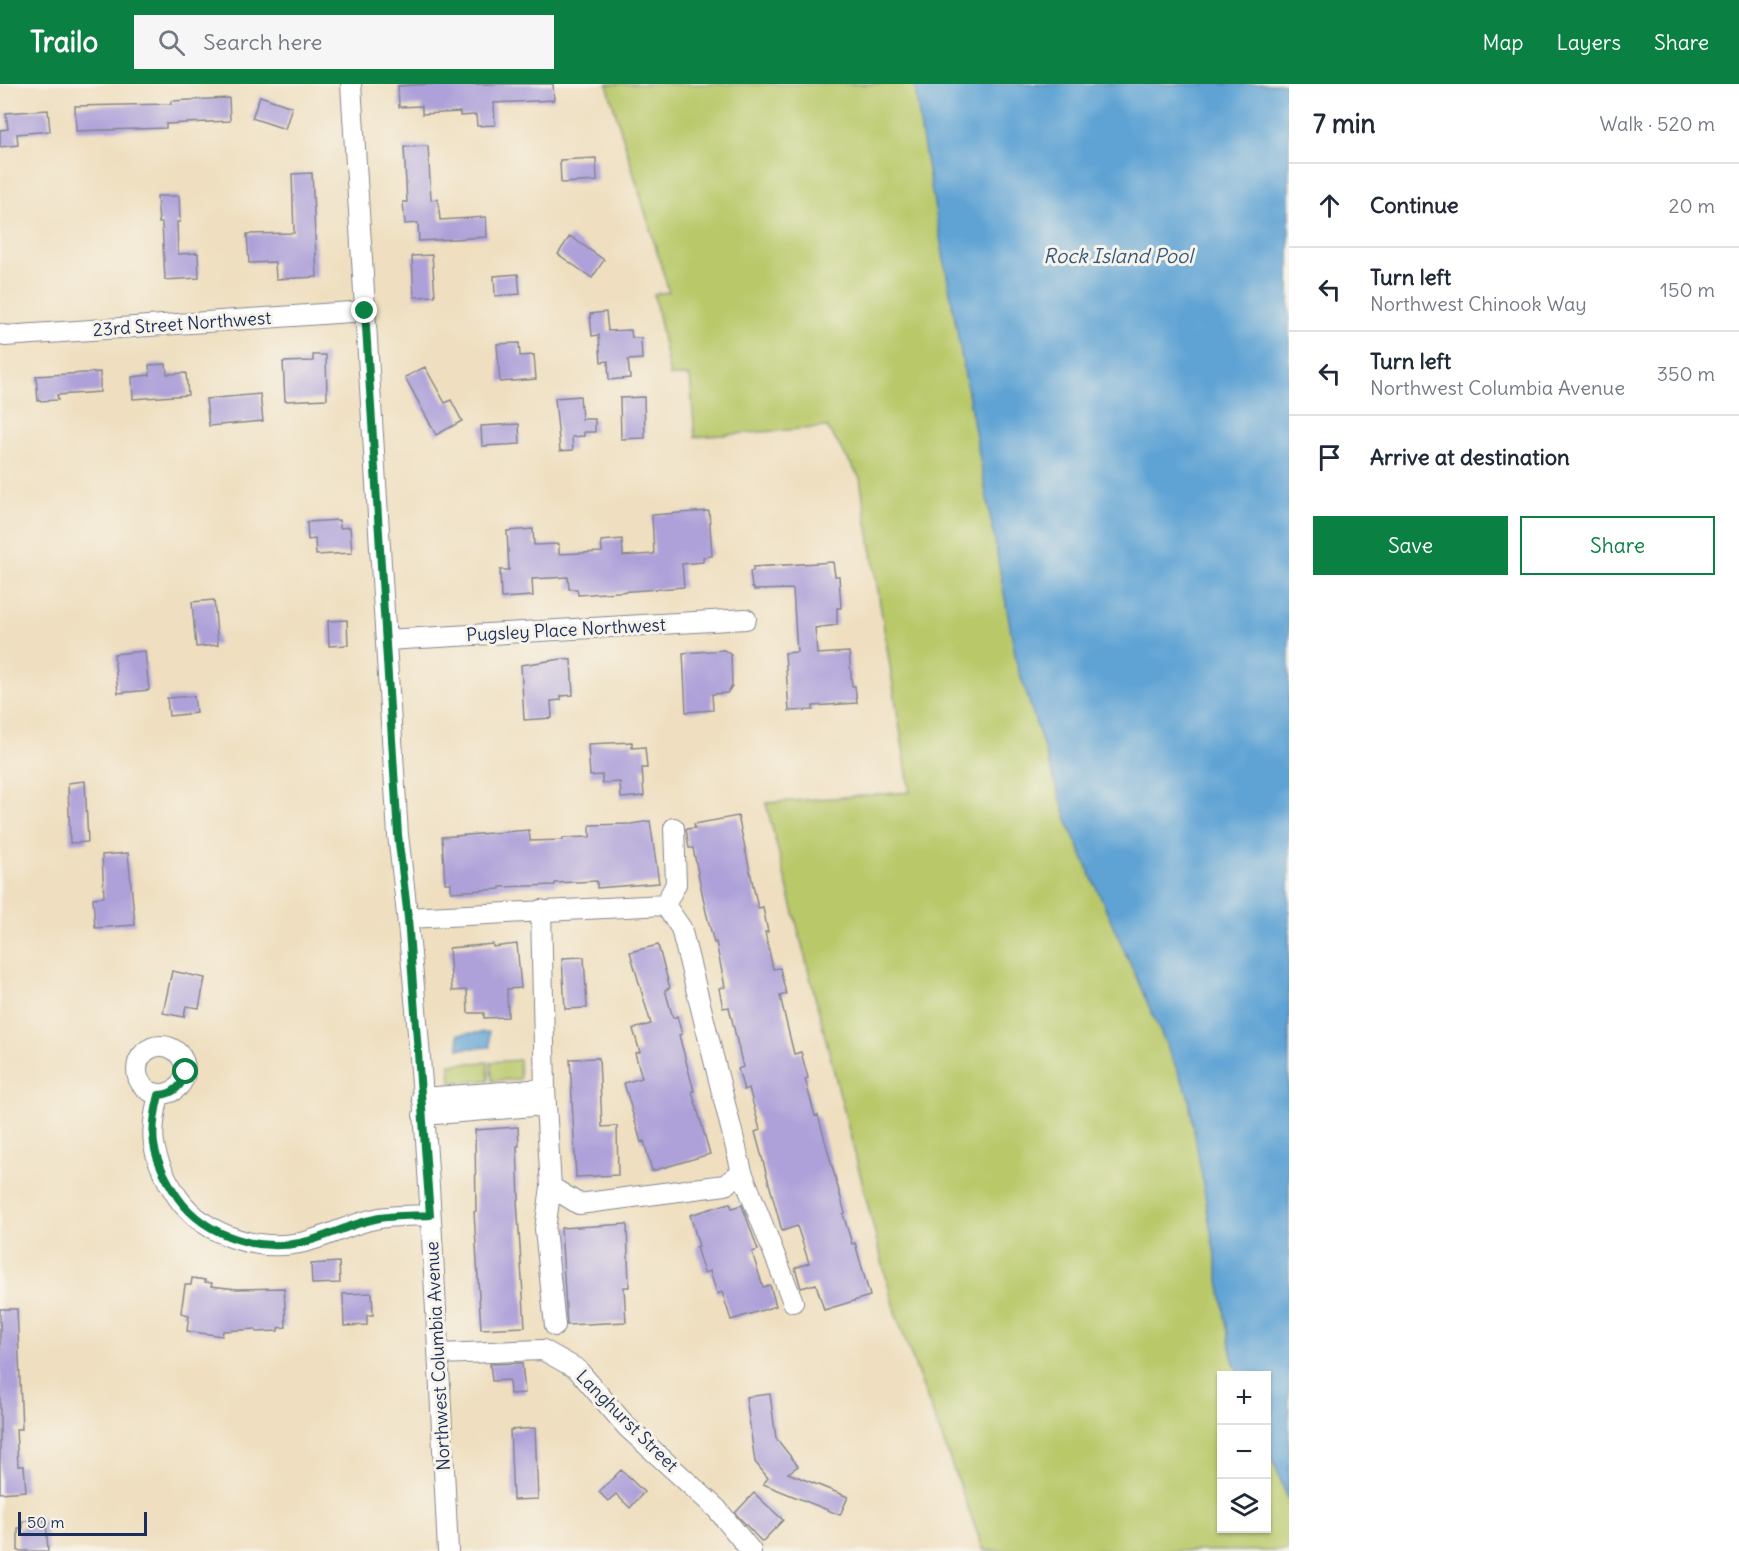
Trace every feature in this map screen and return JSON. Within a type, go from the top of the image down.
[{"type":"street","name":"Northwest Columbia Avenue","points":[[351,84],[398,835],[408,918],[423,1107],[448,1551]]},
{"type":"street","name":"23rd Street Northwest","points":[[0,334],[4,336],[365,311]]},
{"type":"street","name":"Pugsley Place Northwest","points":[[386,640],[746,619]]},
{"type":"street","points":[[665,905],[676,884],[674,828]]},
{"type":"street","points":[[408,918],[665,905]]},
{"type":"street","points":[[665,905],[681,928],[742,1172],[793,1302]]},
{"type":"street","points":[[541,910],[545,1097],[551,1187],[545,1229],[555,1326]]},
{"type":"street","points":[[159,1095],[153,1117],[152,1139],[160,1169],[179,1200],[202,1222],[228,1236],[261,1246],[301,1243],[375,1219],[430,1215]]},
{"type":"street","points":[[423,1107],[545,1097]]},
{"type":"street","points":[[551,1187],[579,1204],[725,1185],[742,1172]]},
{"type":"street","name":"Langhurst Street","points":[[438,1354],[543,1350],[577,1369],[627,1427],[717,1509],[751,1551]]},
{"type":"green space","points":[[607,84],[915,84],[921,131],[1017,665],[1070,828],[1188,1094],[1232,1357],[1237,1371],[1217,1371],[1217,1533],[1271,1533],[1271,1455],[1289,1502],[1289,1551],[984,1551],[895,1312],[766,803],[910,792],[860,478],[827,427],[695,437],[690,376],[670,376],[654,294],[669,292]]},
{"type":"green space","points":[[519,1060],[520,1079],[492,1081],[491,1062]]},
{"type":"green space","points":[[488,1062],[489,1080],[451,1083],[450,1064]]},
{"type":"water","name":"Rock Island Pool","points":[[915,84],[1289,84],[1289,1502],[1271,1455],[1271,1371],[1237,1371],[1232,1357],[1188,1094],[1070,828],[1017,665],[921,131]]},
{"type":"water","points":[[489,1032],[490,1047],[459,1049],[458,1034]]},
{"type":"building","points":[[553,84],[554,100],[494,103],[495,125],[477,126],[476,115],[460,116],[460,112],[422,114],[422,106],[399,107],[398,86]]},
{"type":"building","points":[[260,96],[292,107],[285,129],[252,118]]},
{"type":"building","points":[[229,98],[230,121],[166,124],[166,128],[76,131],[75,106],[171,104],[171,101]]},
{"type":"building","points":[[48,110],[50,131],[17,134],[18,145],[0,147],[0,130],[8,129],[6,113]]},
{"type":"building","points":[[428,146],[431,200],[438,199],[440,220],[486,217],[487,237],[419,241],[418,223],[405,224],[403,202],[407,202],[404,147]]},
{"type":"building","points":[[596,158],[597,181],[561,183],[560,160]]},
{"type":"building","points":[[312,173],[317,277],[276,279],[275,262],[249,263],[247,234],[294,233],[292,174]]},
{"type":"building","points":[[157,196],[179,196],[178,254],[198,253],[199,278],[165,280],[162,223],[159,223]]},
{"type":"building","points":[[570,236],[604,260],[592,278],[558,254]]},
{"type":"building","points":[[432,255],[435,296],[414,297],[412,256]]},
{"type":"building","points":[[518,274],[520,294],[495,296],[494,276]]},
{"type":"building","points":[[606,312],[608,331],[631,330],[632,338],[641,338],[642,359],[628,360],[630,378],[609,380],[608,361],[601,362],[599,335],[592,336],[590,314]]},
{"type":"building","points":[[519,343],[520,356],[534,355],[536,379],[500,382],[497,344]]},
{"type":"building","points":[[313,355],[326,355],[327,399],[285,401],[283,362],[313,361]]},
{"type":"building","points":[[166,364],[167,374],[186,373],[188,395],[133,399],[132,377],[150,375],[149,365]]},
{"type":"building","points":[[425,367],[445,403],[451,400],[462,421],[436,435],[405,377]]},
{"type":"building","points":[[100,372],[100,392],[57,395],[58,400],[38,401],[36,376]]},
{"type":"building","points":[[260,394],[263,421],[209,426],[206,399]]},
{"type":"building","points":[[580,396],[582,419],[595,419],[595,432],[584,432],[584,436],[572,437],[573,450],[560,451],[555,398]]},
{"type":"building","points":[[644,397],[645,438],[621,439],[620,398]]},
{"type":"building","points":[[519,424],[520,444],[482,446],[481,426]]},
{"type":"building","points":[[709,511],[712,556],[703,557],[703,562],[682,564],[684,587],[578,595],[577,589],[569,589],[568,577],[532,579],[533,596],[501,598],[500,570],[509,570],[507,531],[533,529],[534,545],[559,544],[559,554],[602,552],[601,541],[622,539],[623,556],[654,554],[652,515]]},
{"type":"building","points":[[339,520],[340,528],[350,527],[352,553],[316,555],[315,539],[308,540],[307,522]]},
{"type":"building","points":[[833,562],[835,576],[839,576],[841,608],[837,608],[837,625],[815,628],[817,654],[849,652],[852,686],[855,686],[857,703],[813,706],[813,710],[789,711],[785,653],[797,652],[793,589],[754,590],[750,571],[753,571],[753,567]]},
{"type":"building","points":[[214,600],[218,645],[196,647],[192,602]]},
{"type":"building","points":[[347,620],[348,645],[329,646],[328,621]]},
{"type":"building","points":[[724,650],[731,655],[732,686],[727,693],[712,694],[713,710],[686,712],[683,653]]},
{"type":"building","points":[[145,651],[149,690],[118,693],[114,654]]},
{"type":"building","points":[[562,659],[571,660],[573,695],[561,696],[561,700],[551,701],[552,718],[524,720],[521,665]]},
{"type":"building","points":[[194,696],[196,713],[169,716],[167,698]]},
{"type":"building","points":[[632,742],[632,748],[645,747],[647,768],[642,768],[644,796],[621,798],[620,782],[602,783],[602,775],[590,776],[588,744]]},
{"type":"building","points":[[85,781],[88,842],[70,843],[68,783]]},
{"type":"building","points":[[738,816],[758,908],[763,907],[768,932],[765,932],[773,969],[780,968],[786,994],[780,996],[794,1054],[801,1052],[808,1078],[805,1079],[815,1116],[818,1115],[845,1213],[843,1214],[852,1244],[855,1243],[870,1296],[824,1310],[816,1284],[801,1288],[795,1268],[809,1263],[797,1226],[782,1231],[755,1132],[760,1130],[749,1088],[744,1090],[738,1069],[743,1067],[729,1007],[723,1008],[719,988],[725,987],[716,942],[714,943],[706,912],[693,848],[689,848],[686,829],[695,828],[694,824]]},
{"type":"building","points":[[650,821],[659,883],[597,888],[597,881],[451,892],[451,883],[445,883],[442,837],[529,830],[530,841],[563,840],[563,838],[590,837],[590,825]]},
{"type":"building","points":[[128,853],[135,925],[95,928],[93,898],[104,897],[102,855]]},
{"type":"building","points":[[493,944],[493,947],[517,944],[521,988],[507,989],[508,1017],[484,1018],[484,1013],[468,1013],[467,990],[452,991],[449,948]]},
{"type":"building","points":[[658,945],[670,988],[665,990],[673,1018],[677,1016],[682,1034],[679,1035],[694,1091],[692,1091],[710,1154],[652,1171],[624,1083],[642,1078],[635,1053],[640,1052],[633,1029],[651,1024],[630,952]]},
{"type":"building","points":[[584,957],[587,1008],[565,1009],[562,958]]},
{"type":"building","points":[[172,971],[205,978],[199,1008],[186,1006],[184,1017],[163,1013]]},
{"type":"building","points":[[599,1058],[602,1127],[617,1126],[618,1175],[576,1177],[570,1059]]},
{"type":"building","points":[[518,1127],[519,1200],[517,1200],[525,1327],[481,1329],[474,1212],[476,1211],[475,1130]]},
{"type":"building","points":[[730,1203],[732,1208],[742,1205],[758,1250],[752,1252],[763,1287],[770,1285],[776,1306],[731,1320],[722,1292],[717,1294],[710,1271],[704,1273],[690,1215]]},
{"type":"building","points":[[627,1224],[629,1287],[624,1287],[626,1322],[567,1325],[561,1228]]},
{"type":"building","points":[[339,1262],[340,1283],[312,1284],[311,1264]]},
{"type":"building","points":[[192,1278],[205,1280],[205,1282],[212,1283],[211,1286],[237,1289],[284,1288],[286,1327],[278,1328],[278,1331],[257,1332],[256,1329],[223,1331],[222,1336],[187,1331],[189,1315],[181,1313],[185,1285],[191,1285]]},
{"type":"building","points":[[372,1293],[373,1315],[367,1315],[367,1325],[344,1326],[343,1294]]},
{"type":"building","points":[[0,1309],[17,1309],[22,1429],[16,1429],[18,1466],[24,1466],[26,1491],[0,1493]]},
{"type":"building","points":[[522,1363],[525,1393],[510,1394],[509,1380],[492,1381],[490,1364]]},
{"type":"building","points":[[770,1394],[776,1438],[798,1466],[788,1473],[848,1497],[840,1515],[763,1484],[768,1478],[755,1462],[746,1397]]},
{"type":"building","points":[[535,1428],[538,1499],[513,1500],[510,1430]]},
{"type":"building","points":[[621,1470],[644,1492],[630,1508],[616,1494],[608,1501],[599,1492]]},
{"type":"building","points":[[754,1493],[783,1520],[762,1542],[735,1513]]},
{"type":"building","points":[[46,1520],[48,1551],[18,1551],[18,1528],[23,1528],[23,1521]]},
{"type":"route","points":[[186,1072],[180,1086],[174,1091],[159,1095],[153,1117],[152,1139],[160,1169],[179,1200],[202,1222],[228,1236],[261,1246],[301,1243],[375,1219],[430,1215],[408,918],[398,835],[365,311]]}]
